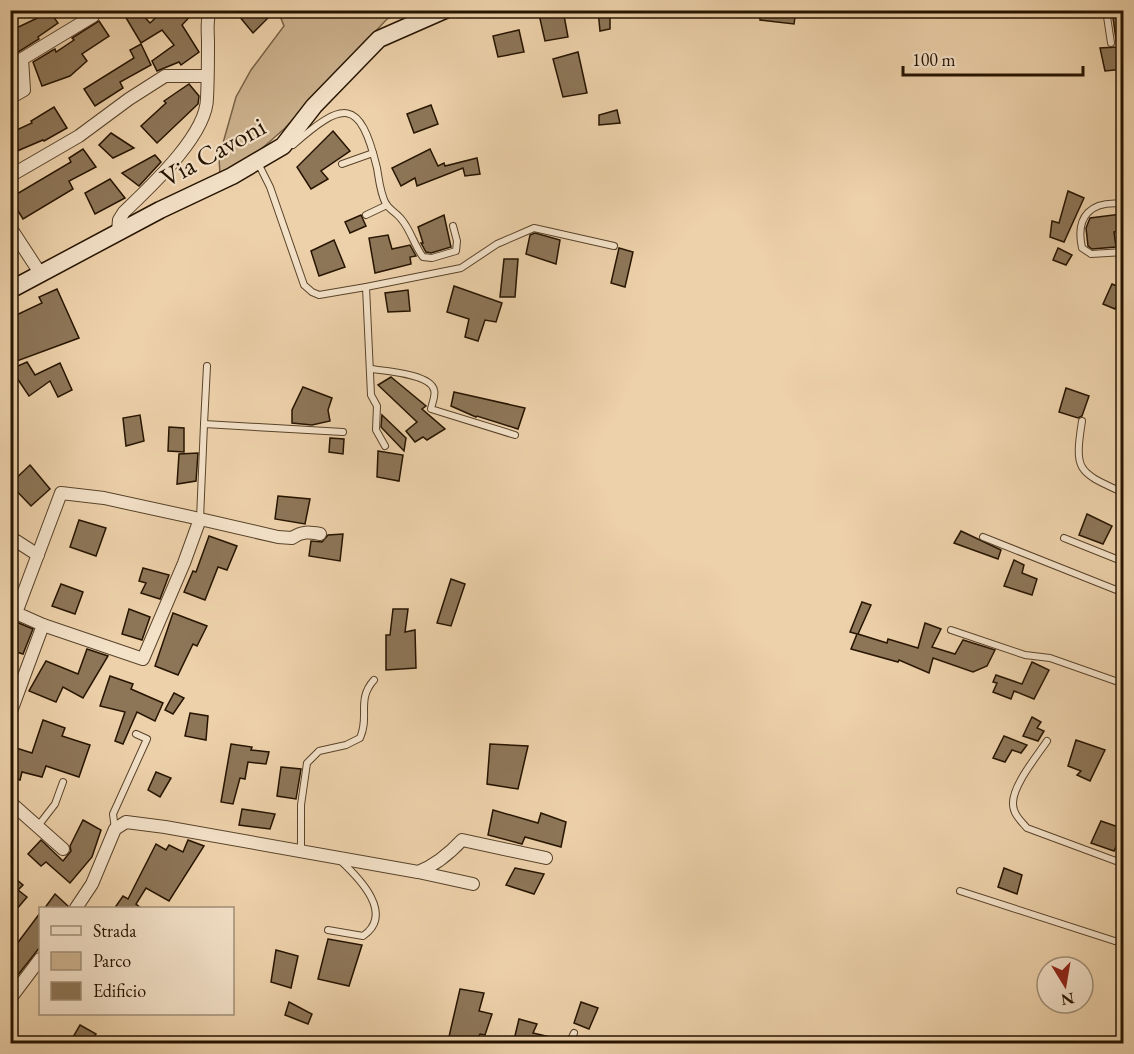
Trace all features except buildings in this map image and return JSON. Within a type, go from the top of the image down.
[{"type":"street","points":[[10,98],[24,90],[22,59],[93,16],[89,10]]},
{"type":"street","points":[[118,231],[119,220],[124,212],[172,164],[206,111],[207,21],[210,10]]},
{"type":"street","name":"Via Cavoni","points":[[10,290],[118,231],[232,176],[283,146],[314,106],[379,39],[445,10]]},
{"type":"street","points":[[10,176],[79,136],[165,76],[206,76]]},
{"type":"street","points":[[10,227],[40,273]]},
{"type":"street","points":[[200,519],[143,659],[43,625],[16,613],[61,493],[104,498],[200,519],[278,537],[292,538],[299,533],[308,532],[320,534]]},
{"type":"street","points":[[10,537],[38,555]]},
{"type":"street","points":[[10,714],[43,625]]},
{"type":"street","points":[[10,802],[63,849]]},
{"type":"street","points":[[77,907],[92,884],[114,830],[126,822],[155,825],[473,884]]},
{"type":"street","points":[[418,872],[431,867],[450,853],[462,840],[546,858]]},
{"type":"street","points":[[10,999],[39,960]]},
{"type":"lane","points":[[1106,10],[1111,43]]},
{"type":"lane","points":[[453,226],[457,241],[456,251],[432,258],[423,257],[404,222],[387,205],[373,153],[361,121],[349,112],[328,117],[282,153],[260,159],[304,285],[319,295],[461,268],[497,244],[534,228],[614,246]]},
{"type":"lane","points":[[342,164],[373,153]]},
{"type":"lane","points":[[1124,204],[1114,203],[1088,211],[1081,222],[1080,236],[1083,248],[1091,254],[1124,252]]},
{"type":"lane","points":[[366,214],[387,205]]},
{"type":"lane","points":[[366,287],[371,395],[378,418],[376,430],[385,446]]},
{"type":"lane","points":[[200,519],[207,366]]},
{"type":"lane","points":[[371,369],[424,378],[432,385],[435,392],[431,409],[515,435]]},
{"type":"lane","points":[[1082,421],[1078,456],[1081,467],[1089,477],[1124,493]]},
{"type":"lane","points":[[204,424],[343,432]]},
{"type":"lane","points":[[983,537],[1124,592]]},
{"type":"lane","points":[[1064,538],[1124,562]]},
{"type":"lane","points":[[951,630],[1025,655],[1050,658],[1124,684]]},
{"type":"lane","points":[[300,852],[301,805],[307,762],[319,751],[346,745],[360,738],[363,731],[365,690],[374,680]]},
{"type":"lane","points":[[114,830],[112,814],[147,739],[136,734]]},
{"type":"lane","points":[[1047,741],[1018,786],[1012,803],[1016,816],[1027,828],[1124,864]]},
{"type":"lane","points":[[38,826],[55,804],[63,782]]},
{"type":"lane","points":[[328,930],[363,936],[370,932],[373,924],[373,902],[370,893],[339,858]]},
{"type":"lane","points":[[960,891],[1124,944]]},
{"type":"lane","points":[[569,1044],[574,1033]]},
{"type":"green space","points":[[278,11],[404,11],[387,19],[285,128],[258,152],[220,175],[219,157],[236,97],[251,70],[284,26]]}]
